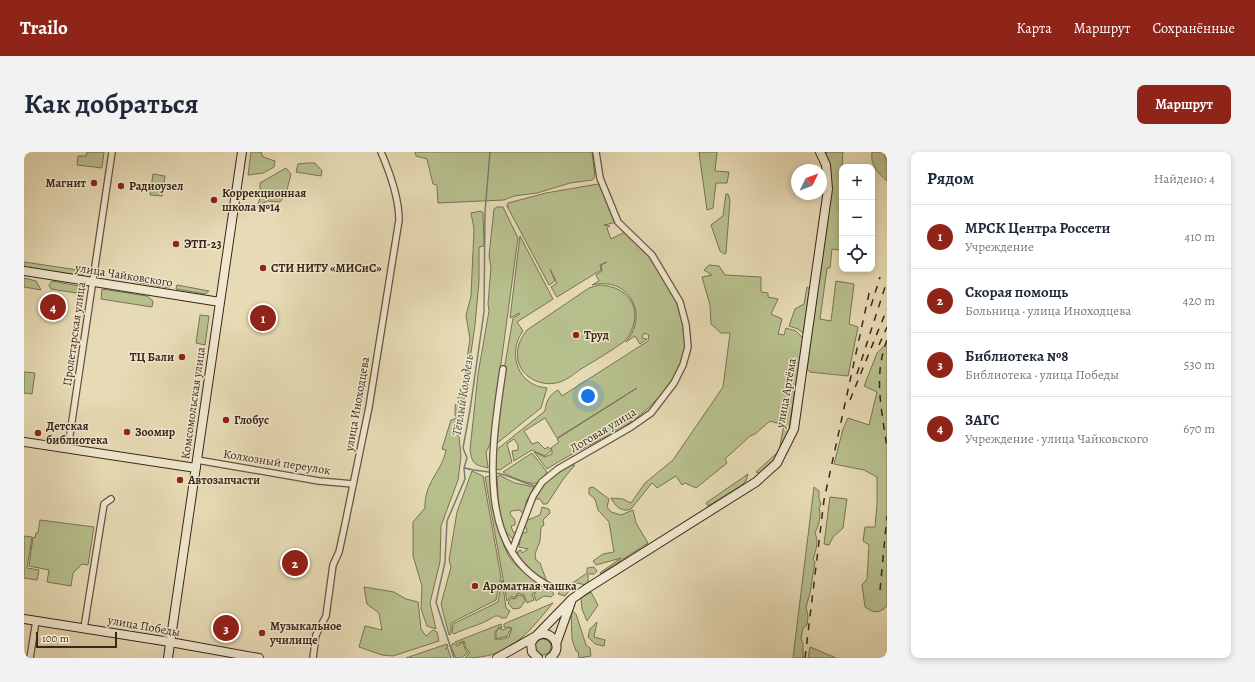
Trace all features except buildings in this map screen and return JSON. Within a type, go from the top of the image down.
[{"type":"street","name":"Пролетарская улица","points":[[68,448],[112,152]]},
{"type":"street","name":"Комсомольская улица","points":[[168,658],[242,152]]},
{"type":"street","name":"улица Иноходцева","points":[[313,658],[316,635],[326,616],[333,565],[339,552],[369,407],[399,220],[399,210],[390,173],[381,152]]},
{"type":"street","name":"Логовая улица","points":[[512,551],[537,489],[542,482],[558,469],[631,427],[651,413],[674,383],[683,365],[688,347],[686,325],[680,302],[652,255],[618,222],[600,178],[596,152]]},
{"type":"street","name":"улица Артёма","points":[[497,658],[536,636],[572,599],[756,482],[777,463],[794,429],[823,236],[828,189],[826,165],[820,152]]},
{"type":"street","name":"улица Чайковского","points":[[24,271],[220,302]]},
{"type":"street","points":[[503,369],[493,440],[492,477],[498,517],[512,551],[520,565],[540,582],[551,587]]},
{"type":"street","points":[[24,442],[196,464]]},
{"type":"street","name":"Колхозный переулок","points":[[196,464],[319,481],[353,484]]},
{"type":"street","points":[[84,628],[104,504],[111,499]]},
{"type":"street","points":[[550,658],[556,646],[572,599]]},
{"type":"street","name":"улица Победы","points":[[24,619],[170,642],[259,658]]},
{"type":"street","points":[[30,658],[36,621]]},
{"type":"street","points":[[538,658],[531,648],[533,639],[540,634],[549,635],[561,658]]},
{"type":"green space","points":[[87,152],[104,152],[102,168],[77,165],[78,156],[86,156]]},
{"type":"green space","points":[[251,152],[261,152],[263,157],[275,161],[274,167],[263,173],[248,175]]},
{"type":"green space","points":[[415,152],[592,152],[595,177],[592,180],[570,183],[537,193],[514,196],[504,200],[438,203],[437,185],[433,184],[427,159],[416,156]]},
{"type":"green space","points":[[699,152],[717,152],[715,171],[729,172],[727,183],[716,183],[713,208],[707,210]]},
{"type":"green space","points":[[826,152],[843,152],[842,164],[839,164],[839,250],[832,249],[830,268],[827,268],[820,319],[831,321],[836,281],[854,284],[849,324],[858,327],[848,376],[810,372],[807,369],[831,191]]},
{"type":"green space","points":[[872,152],[884,152],[887,162],[887,181],[875,168]]},
{"type":"green space","points":[[315,163],[322,171],[321,176],[296,172],[298,164]]},
{"type":"green space","points":[[286,168],[291,174],[286,194],[280,202],[267,201],[257,207],[260,198],[260,183]]},
{"type":"green space","points":[[153,174],[165,176],[162,196],[150,195]]},
{"type":"green space","points":[[598,184],[617,222],[604,225],[610,226],[607,228],[611,239],[625,232],[653,261],[672,291],[683,321],[685,341],[684,352],[680,364],[667,387],[650,407],[631,422],[547,469],[534,452],[545,457],[552,454],[552,450],[545,456],[532,450],[514,461],[512,451],[518,450],[518,445],[514,439],[507,444],[512,462],[500,470],[494,469],[495,451],[545,411],[547,401],[553,394],[558,390],[562,396],[648,341],[649,335],[644,333],[642,338],[647,339],[640,344],[635,336],[626,342],[633,331],[636,320],[632,299],[625,291],[616,286],[605,284],[592,285],[599,281],[596,275],[602,271],[601,265],[607,262],[600,265],[601,270],[557,297],[551,287],[557,283],[550,269],[555,281],[549,285],[507,206],[508,203],[546,193]],"holes":[[[637,388],[557,439],[559,442],[551,448],[552,450],[548,447],[545,449],[538,442],[532,444],[524,431],[545,418],[557,438]]]},
{"type":"green space","points":[[726,194],[728,194],[730,200],[726,253],[724,254],[720,251],[711,225],[723,216]]},
{"type":"green space","points":[[497,207],[503,207],[518,238],[490,445],[486,452],[488,468],[480,466],[473,461],[470,450],[478,374],[489,311],[488,304],[491,267],[489,256],[494,209]]},
{"type":"green space","points":[[481,211],[483,213],[484,246],[479,247],[479,282],[475,325],[459,436],[461,457],[458,480],[441,526],[440,562],[430,603],[436,629],[427,626],[421,609],[422,586],[413,556],[413,522],[425,508],[427,491],[444,458],[446,450],[442,449],[451,420],[457,418],[455,415],[455,407],[464,379],[470,339],[466,315],[471,296],[474,229],[471,213]]},
{"type":"green space","points":[[520,236],[553,299],[517,322],[523,331],[516,345],[516,361],[522,375],[528,381],[536,386],[547,388],[541,408],[496,444],[504,370],[513,318],[520,314],[519,313],[510,318]]},
{"type":"green space","points":[[24,262],[85,271],[81,277],[24,268]]},
{"type":"green space","points":[[709,265],[719,266],[725,275],[761,277],[761,292],[768,293],[768,297],[778,299],[771,314],[782,319],[778,334],[784,335],[786,328],[796,331],[803,338],[789,429],[779,456],[761,474],[756,472],[779,451],[784,425],[770,421],[755,434],[750,436],[725,459],[727,463],[696,488],[685,483],[682,485],[676,476],[657,488],[652,483],[631,509],[622,509],[615,504],[611,498],[623,499],[631,503],[645,483],[673,460],[723,387],[730,333],[721,333],[711,324],[710,305],[702,277],[712,275],[704,270]]},
{"type":"green space","points":[[24,278],[36,281],[41,290],[24,287]]},
{"type":"green space","points":[[134,278],[171,285],[170,288],[135,282]]},
{"type":"green space","points":[[52,281],[84,287],[83,294],[51,289],[49,285]]},
{"type":"green space","points":[[177,285],[209,291],[205,294],[176,289]]},
{"type":"green space","name":"Труд","points":[[599,285],[620,290],[632,303],[635,312],[634,321],[631,331],[625,341],[563,381],[548,384],[530,378],[522,370],[517,355],[518,346],[524,334],[527,330],[589,288]]},
{"type":"green space","points":[[807,287],[810,289],[803,333],[798,329],[789,326],[795,309],[804,304]]},
{"type":"green space","points":[[102,289],[147,296],[153,301],[152,307],[101,299]]},
{"type":"green space","points":[[200,315],[209,316],[205,345],[196,343]]},
{"type":"green space","points":[[887,343],[887,606],[876,612],[865,607],[862,585],[867,579],[869,545],[863,541],[865,527],[875,527],[877,477],[864,470],[834,464],[843,429],[848,418],[869,425],[877,392],[864,386],[877,353]]},
{"type":"green space","points":[[24,372],[35,373],[32,394],[24,393]]},
{"type":"green space","points":[[532,453],[547,472],[542,479],[536,483],[514,478],[503,472]]},
{"type":"green space","points":[[575,465],[564,478],[547,504],[543,504],[540,499],[534,499],[539,488],[568,466]]},
{"type":"green space","points":[[472,471],[483,476],[501,577],[496,600],[451,623],[451,634],[449,635],[441,604],[451,567],[449,560],[457,512]]},
{"type":"green space","points":[[748,474],[746,481],[742,485],[708,506],[706,503]]},
{"type":"green space","points":[[499,475],[515,483],[534,487],[527,500],[523,514],[520,510],[511,511],[510,514],[515,520],[515,525],[511,526],[513,532],[517,533],[516,538],[512,538],[507,533],[501,519],[497,477]]},
{"type":"green space","points":[[490,476],[498,526],[508,555],[519,567],[540,585],[532,594],[534,600],[527,603],[524,595],[518,593],[515,598],[511,596],[507,601],[485,477]]},
{"type":"green space","points":[[593,487],[609,499],[607,507],[611,512],[621,515],[633,510],[636,523],[648,543],[600,574],[621,558],[596,565],[593,561],[603,554],[614,552],[609,522],[598,510],[595,499],[589,494],[589,488]]},
{"type":"green space","points":[[814,487],[819,491],[819,499],[821,504],[819,508],[819,521],[815,533],[817,543],[813,559],[815,562],[806,607],[808,616],[807,625],[803,628],[801,639],[803,644],[803,658],[793,658]]},
{"type":"green space","points":[[830,497],[847,499],[843,528],[833,537],[829,545],[824,544]]},
{"type":"green space","points":[[542,507],[549,509],[550,513],[543,520],[544,525],[541,527],[540,541],[535,554],[536,560],[540,563],[547,582],[528,569],[520,561],[518,556],[518,551],[521,550],[522,553],[528,549],[519,547],[521,534],[527,532],[525,524],[528,520],[540,515]]},
{"type":"green space","points":[[40,520],[94,527],[88,565],[82,564],[73,573],[71,586],[47,582],[49,570],[29,566],[33,537],[35,538],[36,533],[38,533]]},
{"type":"green space","points":[[24,536],[32,537],[27,568],[39,570],[37,580],[24,578]]},
{"type":"green space","points":[[594,567],[597,571],[594,574],[588,574],[588,582],[585,585],[578,583],[574,585],[565,596],[558,594],[560,591],[567,590],[571,584],[587,573],[587,568]]},
{"type":"green space","points":[[502,580],[506,608],[510,611],[506,618],[495,616],[485,622],[454,634],[452,632],[453,624],[498,602]]},
{"type":"green space","points":[[542,586],[546,589],[550,589],[554,594],[551,597],[544,596],[536,601],[534,594]]},
{"type":"green space","points":[[364,587],[394,592],[406,599],[418,602],[421,629],[426,636],[433,630],[437,632],[439,641],[393,656],[382,655],[359,647],[365,626],[382,630],[379,613],[367,604]]},
{"type":"green space","points":[[591,592],[598,605],[587,621],[582,609],[581,598]]},
{"type":"green space","points":[[518,595],[523,596],[525,601],[520,608],[513,609],[508,603],[511,598],[515,599]]},
{"type":"green space","points":[[553,603],[534,625],[516,642],[506,649],[494,654],[465,658],[470,653],[466,648],[464,641],[457,644],[455,642],[501,624],[502,628],[499,627],[495,632],[495,639],[509,637],[512,628],[504,627],[504,624]]},
{"type":"green space","points":[[571,610],[576,614],[586,645],[590,648],[591,656],[579,658],[578,651],[576,651],[572,639]]},
{"type":"green space","points":[[597,622],[594,637],[605,640],[604,646],[595,644],[588,637],[590,629]]},
{"type":"green space","points":[[509,627],[511,628],[507,636],[496,639],[496,632],[499,628],[503,630]]},
{"type":"green space","points":[[543,639],[549,641],[551,647],[549,653],[543,655],[537,653],[535,647],[537,641]]},
{"type":"green space","points":[[463,642],[468,653],[461,658],[456,658],[451,647],[453,643],[458,646]]},
{"type":"green space","points":[[447,644],[448,647],[445,649],[448,649],[451,658],[406,658]]},
{"type":"green space","points":[[810,647],[836,658],[808,658]]},
{"type":"waterway","name":"Тёплый Колодезь","points":[[454,658],[436,602],[445,562],[447,521],[465,479],[464,468],[467,458],[463,448],[484,312],[485,212],[490,152]]},
{"type":"waterway","points":[[465,468],[501,474],[527,484],[538,486]]},
{"type":"railway","points":[[871,306],[880,277]]},
{"type":"railway","points":[[857,374],[887,281]]},
{"type":"railway","points":[[805,658],[824,500],[870,289]]},
{"type":"railway","points":[[850,400],[887,309]]},
{"type":"railway","points":[[879,345],[887,327]]},
{"type":"railway","points":[[887,340],[880,367],[881,407],[887,448]]},
{"type":"railway","points":[[880,590],[887,516]]},
{"type":"place","name":"Магнит","points":[[94,183]]},
{"type":"place","name":"Радиоузел","points":[[121,186]]},
{"type":"place","name":"Коррекционная школа №14","points":[[214,200]]},
{"type":"place","name":"ЭТП-23","points":[[176,244]]},
{"type":"place","name":"СТИ НИТУ «МИСиС»","points":[[263,268]]},
{"type":"place","name":"ЗАГС","points":[[53,307]]},
{"type":"place","name":"МРСК Центра Россети","points":[[263,318]]},
{"type":"place","name":"Труд","points":[[576,335]]},
{"type":"place","name":"ТЦ Бали","points":[[182,357]]},
{"type":"place","name":"Глобус","points":[[226,420]]},
{"type":"place","name":"Зоомир","points":[[127,432]]},
{"type":"place","name":"Детская библиотека","points":[[38,433]]},
{"type":"place","name":"Автозапчасти","points":[[180,480]]},
{"type":"place","name":"Скорая помощь","points":[[295,563]]},
{"type":"place","name":"Ароматная чашка","points":[[475,586]]},
{"type":"place","name":"Библиотека №8","points":[[226,628]]},
{"type":"place","name":"Музыкальное училище","points":[[262,633]]}]
